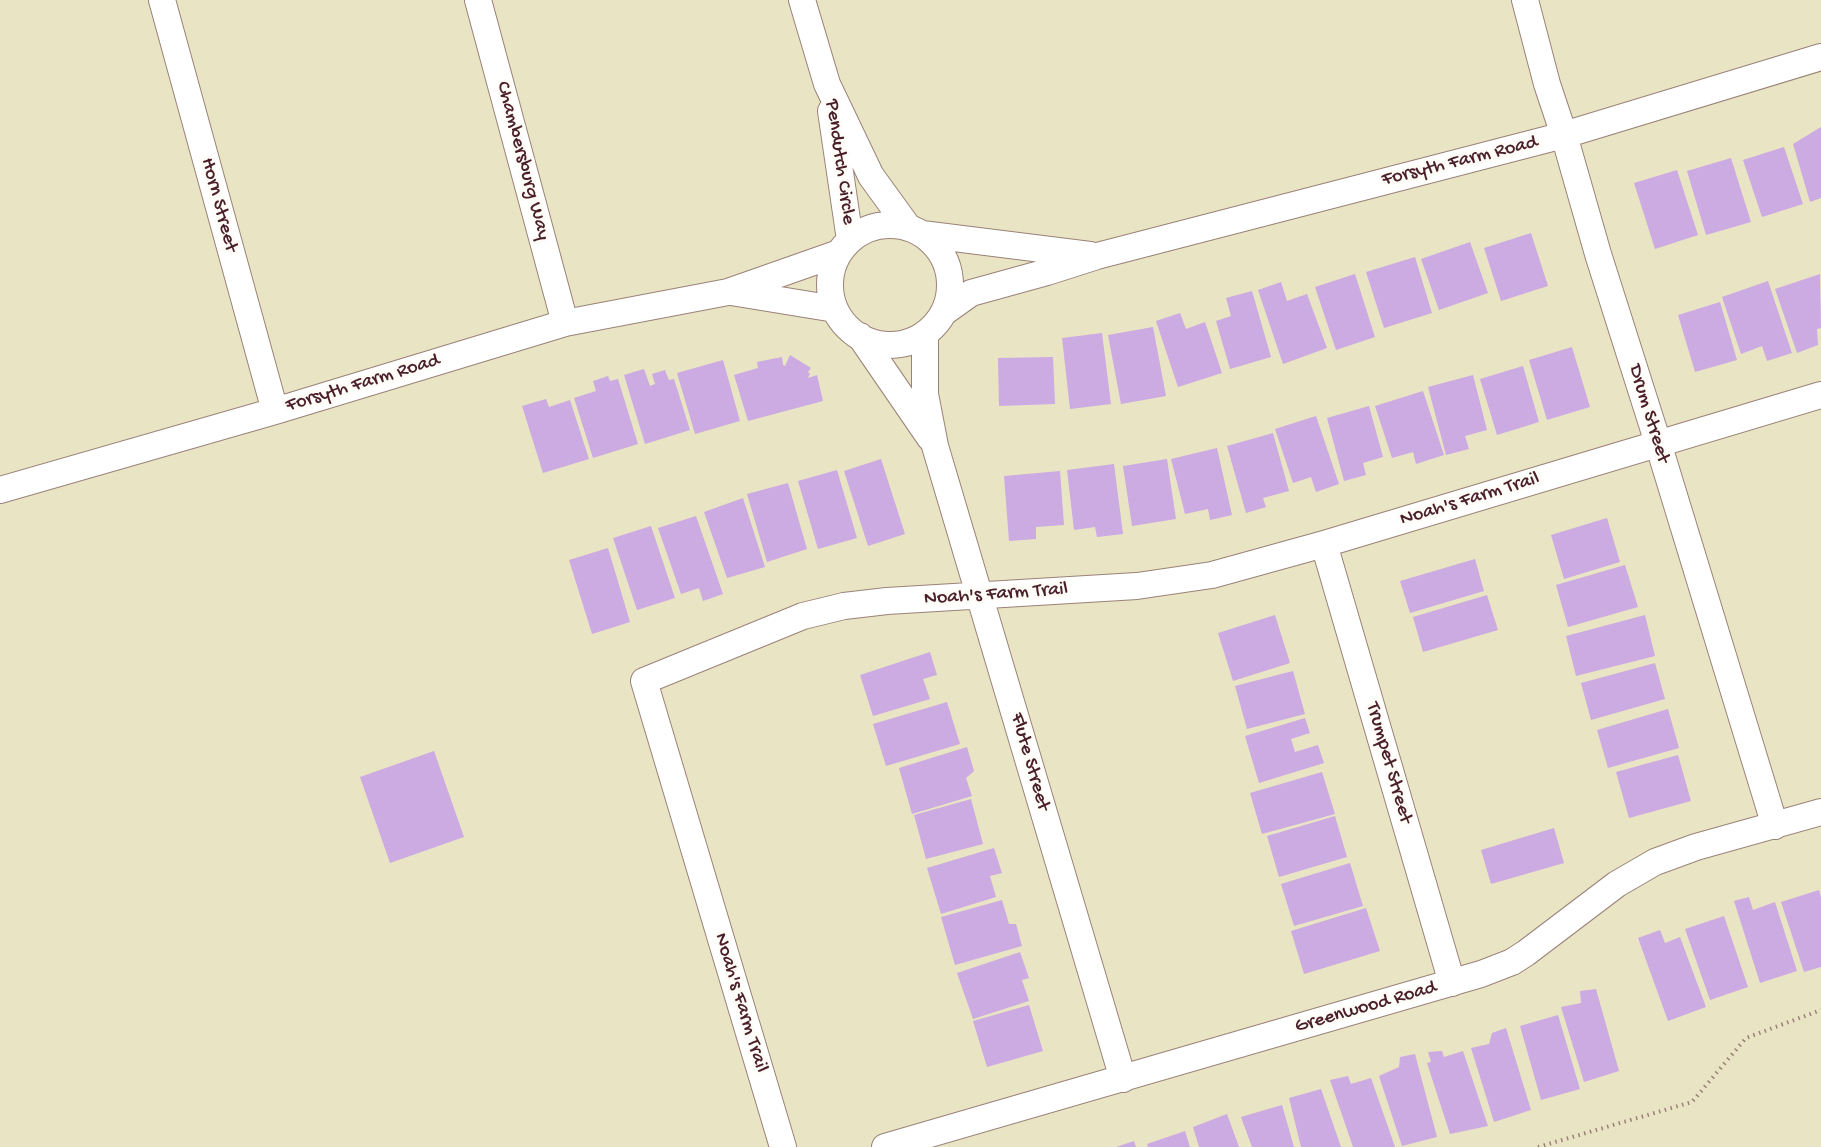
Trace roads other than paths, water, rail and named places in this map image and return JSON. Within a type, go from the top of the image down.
[{"type":"street","name":"Horn Street","points":[[162,0],[275,411]]},
{"type":"street","name":"Chambersburg Way","points":[[478,0],[566,323]]},
{"type":"street","name":"Pendutch Circle","points":[[801,0],[827,84],[871,176],[915,231]]},
{"type":"street","name":"Drum Street","points":[[1525,0],[1547,84],[1598,254],[1775,826]]},
{"type":"street","name":"Forsyth Farm Road","points":[[944,312],[971,293],[1097,256],[1564,135],[1821,57]]},
{"type":"street","name":"Pendutch Circle","points":[[827,84],[845,246]]},
{"type":"street","points":[[893,225],[915,231],[934,243],[943,255],[948,269],[950,291],[944,312],[925,334],[913,340],[886,345],[872,342],[849,329],[835,309],[830,280],[833,266],[845,246],[863,232],[878,226],[893,225]]},
{"type":"street","name":"Forsyth Farm Road","points":[[915,231],[1097,256]]},
{"type":"street","name":"Forsyth Farm Road","points":[[0,490],[275,411],[566,323],[728,292],[845,246]]},
{"type":"street","name":"Forsyth Farm Road","points":[[728,292],[835,309]]},
{"type":"street","name":"Flute Street","points":[[925,334],[925,394],[935,446],[1122,1079]]},
{"type":"street","name":"Flute Street","points":[[860,336],[935,446]]},
{"type":"street","name":"Noah's Farm Trail","points":[[783,1147],[644,681],[803,616],[844,606],[1137,586],[1212,575],[1324,544],[1821,395]]},
{"type":"street","name":"Trumpet Street","points":[[1324,544],[1452,983]]},
{"type":"street","name":"Greenwood Road","points":[[885,1147],[1497,968],[1519,958],[1540,944],[1617,884],[1655,862],[1696,847],[1821,812]]}]
